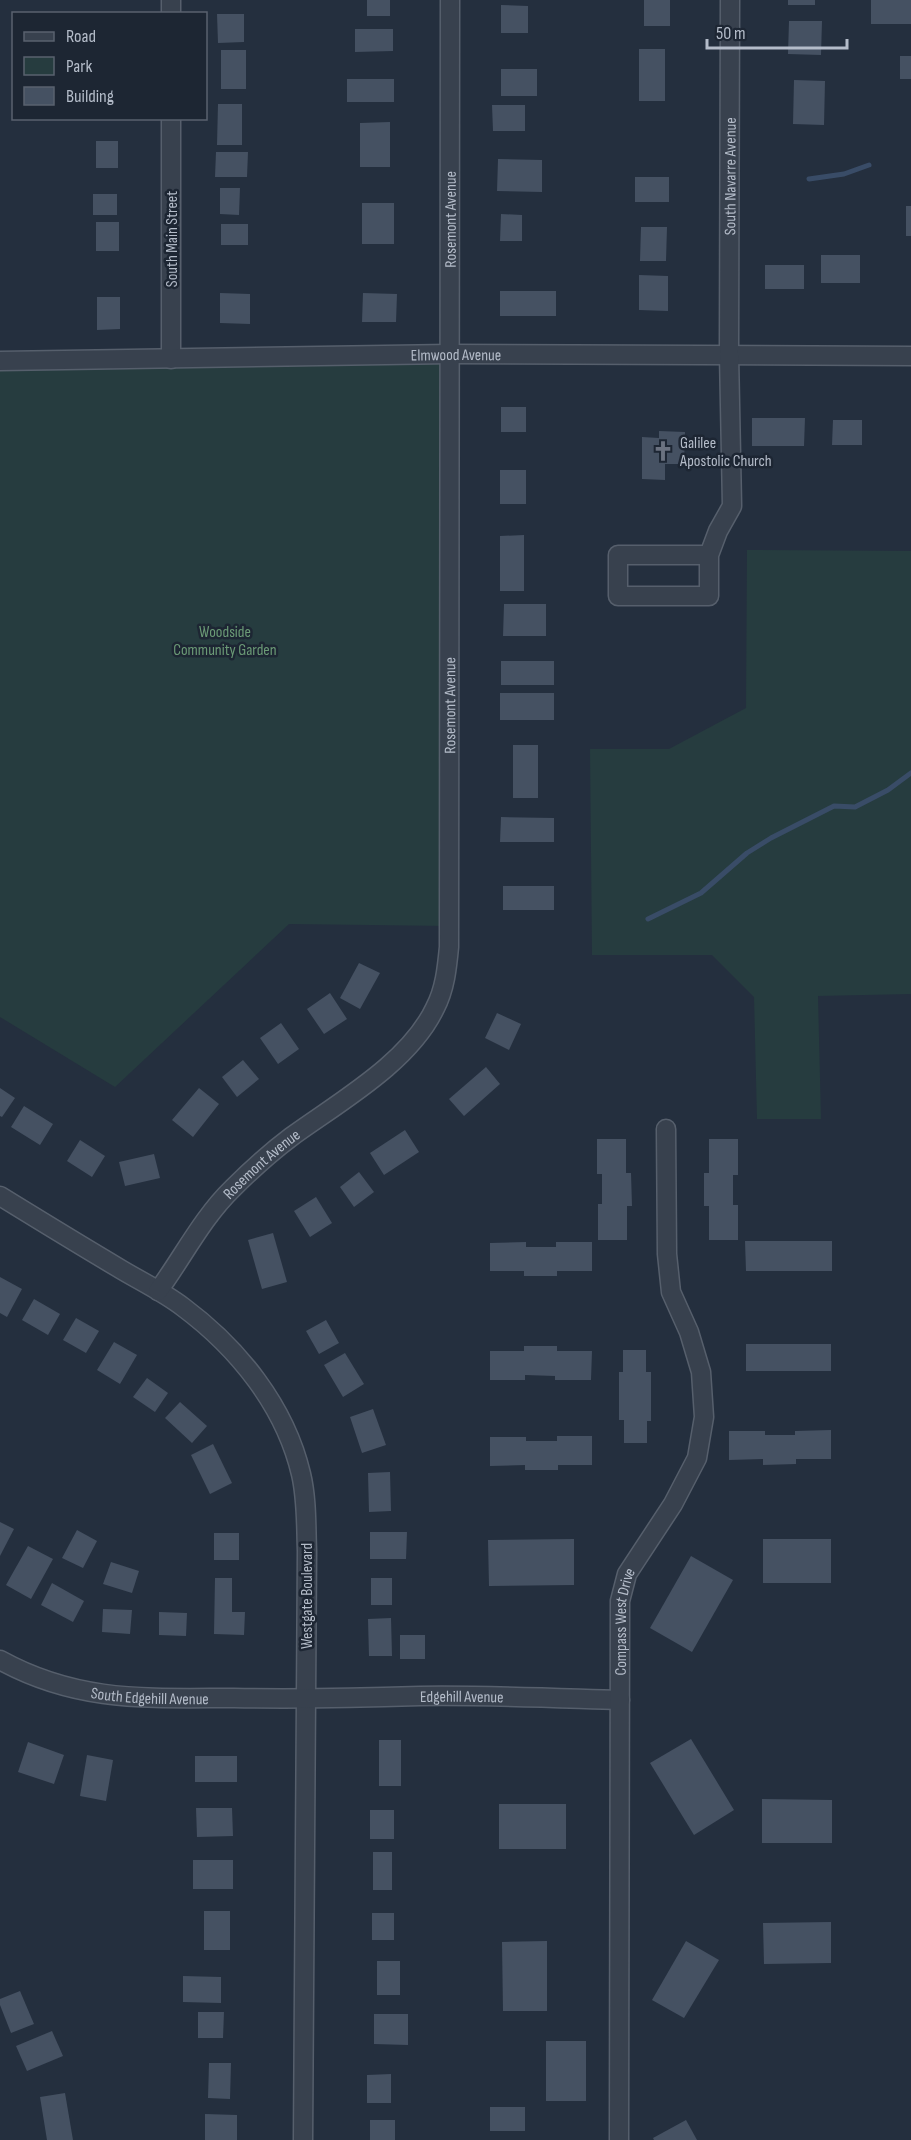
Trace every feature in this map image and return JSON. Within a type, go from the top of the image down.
[{"type":"street","name":"Rosemont Avenue","points":[[158,1291],[207,1218],[233,1188],[288,1140],[385,1070],[402,1053],[431,1015],[445,981],[449,947],[450,0]]},
{"type":"street","name":"South Navarre Avenue","points":[[709,555],[718,531],[732,506],[729,354],[730,0]]},
{"type":"street","name":"South Main Street","points":[[171,120],[171,359]]},
{"type":"street","name":"Elmwood Avenue","points":[[0,361],[450,354],[911,356]]},
{"type":"street","points":[[618,555],[709,555],[709,596],[618,596],[618,555]]},
{"type":"street","name":"Compass West Drive","points":[[619,2140],[620,1601],[627,1574],[674,1504],[697,1458],[704,1417],[702,1372],[689,1332],[671,1292],[667,1254],[666,1129]]},
{"type":"street","name":"Westgate Boulevard","points":[[0,1196],[182,1305],[214,1332],[243,1364],[276,1411],[298,1461],[305,1505],[307,1551],[303,2140]]},
{"type":"street","name":"South Edgehill Avenue","points":[[0,1660],[56,1685],[117,1696],[305,1699]]},
{"type":"street","name":"Edgehill Avenue","points":[[305,1699],[450,1696],[620,1700]]},
{"type":"green space","name":"Woodside Community Garden","points":[[450,354],[449,926],[289,924],[115,1087],[0,1017],[0,361]]},
{"type":"green space","points":[[747,550],[911,551],[911,994],[818,996],[821,1119],[757,1119],[754,997],[712,955],[592,955],[590,749],[669,749],[746,708]]},
{"type":"building","points":[[367,0],[390,0],[390,16],[367,16]]},
{"type":"building","points":[[644,0],[670,0],[670,26],[644,26]]},
{"type":"building","points":[[788,0],[815,0],[815,5],[788,5]]},
{"type":"building","points":[[871,0],[911,0],[911,24],[871,24]]},
{"type":"building","points":[[501,5],[528,6],[528,33],[501,33]]},
{"type":"building","points":[[217,14],[244,14],[244,42],[218,43]]},
{"type":"building","points":[[789,21],[822,21],[821,55],[788,54]]},
{"type":"building","points":[[355,29],[393,29],[393,51],[355,52]]},
{"type":"building","points":[[639,49],[665,49],[665,101],[639,101]]},
{"type":"building","points":[[221,50],[246,50],[246,89],[221,89]]},
{"type":"building","points":[[900,56],[911,56],[911,79],[900,79]]},
{"type":"building","points":[[501,69],[537,69],[537,96],[501,96]]},
{"type":"building","points":[[347,79],[394,79],[394,102],[347,102]]},
{"type":"building","points":[[794,80],[825,81],[824,125],[793,124]]},
{"type":"building","points":[[218,104],[242,104],[242,145],[217,145]]},
{"type":"building","points":[[492,105],[525,105],[525,131],[493,131]]},
{"type":"building","points":[[390,122],[390,167],[360,167],[360,123]]},
{"type":"building","points":[[96,141],[118,141],[118,168],[96,168]]},
{"type":"building","points":[[216,152],[248,152],[247,177],[215,177]]},
{"type":"building","points":[[498,159],[542,160],[542,192],[497,191]]},
{"type":"building","points":[[635,177],[669,177],[669,202],[635,202]]},
{"type":"building","points":[[220,188],[240,188],[239,215],[220,214]]},
{"type":"building","points":[[93,194],[117,194],[117,215],[93,215]]},
{"type":"building","points":[[362,203],[394,203],[394,244],[362,244]]},
{"type":"building","points":[[906,206],[911,206],[911,236],[906,236]]},
{"type":"building","points":[[501,214],[522,215],[522,241],[500,241]]},
{"type":"building","points":[[96,222],[119,222],[119,251],[96,251]]},
{"type":"building","points":[[221,224],[248,224],[248,245],[221,245]]},
{"type":"building","points":[[641,227],[667,227],[666,261],[640,261]]},
{"type":"building","points":[[821,255],[860,255],[860,283],[821,283]]},
{"type":"building","points":[[765,265],[804,265],[804,289],[765,289]]},
{"type":"building","points":[[639,275],[668,276],[668,311],[639,310]]},
{"type":"building","points":[[500,291],[556,291],[556,316],[500,316]]},
{"type":"building","points":[[220,293],[250,294],[250,324],[220,323]]},
{"type":"building","points":[[363,293],[397,294],[396,322],[362,322]]},
{"type":"building","points":[[97,297],[120,297],[120,329],[97,330]]},
{"type":"building","points":[[501,407],[526,407],[526,432],[501,432]]},
{"type":"building","points":[[752,418],[805,418],[804,446],[752,446]]},
{"type":"building","points":[[833,420],[862,420],[862,445],[832,445]]},
{"type":"building","name":"Galilee Apostolic Church","points":[[659,431],[685,432],[684,464],[665,464],[665,480],[642,479],[642,437],[659,438]]},
{"type":"building","points":[[500,470],[526,470],[526,504],[500,504]]},
{"type":"building","points":[[524,535],[524,591],[500,591],[500,536]]},
{"type":"building","points":[[504,604],[546,604],[546,636],[503,636]]},
{"type":"building","points":[[501,661],[554,661],[554,685],[501,685]]},
{"type":"building","points":[[500,693],[554,693],[554,720],[500,720]]},
{"type":"building","points":[[513,745],[538,745],[538,798],[513,798]]},
{"type":"building","points":[[501,817],[554,818],[554,842],[500,842]]},
{"type":"building","points":[[503,886],[554,886],[554,910],[503,910]]},
{"type":"building","points":[[359,963],[380,973],[360,1009],[340,998]]},
{"type":"building","points":[[330,993],[347,1019],[324,1034],[307,1009]]},
{"type":"building","points":[[497,1013],[521,1024],[509,1050],[485,1038]]},
{"type":"building","points":[[281,1023],[299,1049],[278,1064],[260,1038]]},
{"type":"building","points":[[243,1060],[259,1079],[237,1097],[222,1077]]},
{"type":"building","points":[[486,1067],[500,1084],[464,1116],[449,1099]]},
{"type":"building","points":[[0,1088],[15,1098],[2,1117],[0,1116]]},
{"type":"building","points":[[199,1088],[219,1104],[193,1137],[172,1120]]},
{"type":"building","points":[[24,1106],[53,1124],[40,1145],[11,1127]]},
{"type":"building","points":[[405,1130],[419,1152],[384,1175],[370,1153]]},
{"type":"building","points":[[597,1139],[626,1139],[626,1173],[631,1173],[632,1206],[627,1206],[627,1240],[598,1240],[598,1204],[602,1204],[602,1174],[597,1174]]},
{"type":"building","points":[[709,1139],[738,1139],[738,1175],[733,1175],[733,1205],[738,1205],[738,1240],[709,1240],[709,1206],[704,1206],[704,1173],[709,1173]]},
{"type":"building","points":[[80,1140],[105,1156],[92,1177],[67,1161]]},
{"type":"building","points":[[154,1154],[160,1178],[125,1186],[119,1162]]},
{"type":"building","points":[[359,1172],[374,1192],[354,1207],[340,1187]]},
{"type":"building","points":[[316,1197],[332,1223],[310,1237],[294,1211]]},
{"type":"building","points":[[273,1233],[287,1282],[262,1289],[248,1240]]},
{"type":"building","points":[[745,1241],[832,1241],[832,1271],[746,1271]]},
{"type":"building","points":[[526,1242],[526,1247],[556,1247],[556,1242],[592,1242],[592,1271],[557,1271],[557,1276],[524,1276],[524,1271],[490,1271],[490,1243]]},
{"type":"building","points":[[0,1277],[22,1289],[7,1317],[0,1313]]},
{"type":"building","points":[[34,1299],[60,1314],[48,1335],[22,1320]]},
{"type":"building","points":[[76,1318],[99,1331],[86,1353],[63,1340]]},
{"type":"building","points":[[326,1320],[339,1343],[319,1354],[306,1331]]},
{"type":"building","points":[[114,1342],[137,1355],[120,1384],[97,1370]]},
{"type":"building","points":[[746,1344],[831,1344],[831,1371],[746,1371]]},
{"type":"building","points":[[524,1346],[557,1346],[557,1351],[592,1351],[591,1380],[555,1380],[555,1376],[525,1375],[525,1380],[490,1380],[490,1351],[524,1351]]},
{"type":"building","points":[[623,1350],[646,1350],[646,1372],[651,1372],[651,1421],[647,1421],[647,1443],[624,1443],[624,1420],[619,1420],[619,1372],[623,1372]]},
{"type":"building","points":[[345,1353],[364,1384],[343,1397],[324,1365]]},
{"type":"building","points":[[147,1378],[168,1393],[155,1412],[133,1397]]},
{"type":"building","points":[[180,1402],[207,1426],[192,1443],[165,1418]]},
{"type":"building","points":[[373,1409],[386,1445],[362,1453],[350,1417]]},
{"type":"building","points":[[831,1430],[831,1459],[796,1459],[796,1464],[763,1465],[763,1459],[729,1460],[729,1431],[765,1431],[765,1435],[795,1435],[795,1431]]},
{"type":"building","points":[[557,1436],[592,1436],[592,1465],[558,1465],[558,1470],[525,1470],[525,1465],[490,1466],[490,1437],[526,1437],[526,1441],[557,1441]]},
{"type":"building","points":[[213,1444],[232,1483],[210,1494],[191,1455]]},
{"type":"building","points":[[390,1472],[391,1511],[369,1512],[368,1473]]},
{"type":"building","points":[[0,1522],[14,1529],[0,1556]]},
{"type":"building","points":[[77,1530],[97,1541],[83,1568],[62,1558]]},
{"type":"building","points":[[370,1532],[407,1532],[406,1559],[370,1559]]},
{"type":"building","points":[[214,1533],[239,1533],[239,1560],[214,1560]]},
{"type":"building","points":[[574,1539],[574,1585],[489,1586],[488,1540]]},
{"type":"building","points":[[763,1539],[831,1539],[831,1583],[763,1583]]},
{"type":"building","points":[[28,1546],[53,1559],[31,1599],[6,1585]]},
{"type":"building","points":[[691,1556],[733,1580],[692,1652],[650,1628]]},
{"type":"building","points":[[111,1562],[139,1571],[132,1593],[103,1584]]},
{"type":"building","points":[[215,1578],[232,1578],[232,1612],[245,1612],[244,1635],[214,1634]]},
{"type":"building","points":[[371,1578],[392,1578],[392,1605],[371,1605]]},
{"type":"building","points":[[52,1583],[84,1601],[73,1622],[41,1605]]},
{"type":"building","points":[[103,1609],[132,1610],[130,1634],[102,1632]]},
{"type":"building","points":[[159,1612],[187,1613],[186,1636],[159,1635]]},
{"type":"building","points":[[391,1618],[392,1656],[369,1656],[368,1619]]},
{"type":"building","points":[[400,1635],[425,1635],[425,1659],[400,1659]]},
{"type":"building","points":[[691,1739],[734,1810],[694,1835],[650,1763]]},
{"type":"building","points":[[379,1740],[401,1740],[401,1786],[379,1786]]},
{"type":"building","points":[[28,1742],[64,1755],[54,1784],[18,1772]]},
{"type":"building","points":[[87,1755],[113,1760],[106,1801],[80,1796]]},
{"type":"building","points":[[195,1756],[237,1756],[237,1782],[195,1782]]},
{"type":"building","points":[[762,1799],[832,1800],[832,1843],[762,1843]]},
{"type":"building","points":[[499,1804],[566,1804],[566,1849],[499,1849]]},
{"type":"building","points":[[196,1808],[232,1808],[233,1836],[197,1837]]},
{"type":"building","points":[[370,1810],[394,1810],[394,1839],[370,1839]]},
{"type":"building","points":[[373,1852],[392,1852],[392,1890],[373,1890]]},
{"type":"building","points":[[193,1860],[233,1860],[233,1889],[193,1889]]},
{"type":"building","points":[[204,1911],[230,1911],[230,1950],[204,1950]]},
{"type":"building","points":[[372,1913],[394,1913],[394,1940],[372,1940]]},
{"type":"building","points":[[831,1922],[831,1963],[764,1964],[763,1923]]},
{"type":"building","points":[[547,1941],[547,2011],[503,2011],[502,1942]]},
{"type":"building","points":[[686,1941],[719,1960],[684,2018],[652,2000]]},
{"type":"building","points":[[377,1961],[400,1961],[400,1995],[377,1995]]},
{"type":"building","points":[[183,1976],[221,1977],[221,2003],[183,2002]]},
{"type":"building","points":[[20,1991],[34,2024],[11,2033],[0,2005],[0,1999]]},
{"type":"building","points":[[198,2012],[224,2012],[223,2038],[198,2038]]},
{"type":"building","points":[[374,2014],[408,2014],[408,2045],[374,2044]]},
{"type":"building","points":[[52,2031],[63,2056],[27,2071],[16,2046]]},
{"type":"building","points":[[546,2041],[586,2041],[586,2101],[546,2101]]},
{"type":"building","points":[[209,2063],[231,2063],[230,2099],[208,2098]]},
{"type":"building","points":[[391,2074],[391,2103],[367,2103],[367,2075]]},
{"type":"building","points":[[65,2093],[73,2140],[47,2140],[40,2097]]},
{"type":"building","points":[[490,2107],[525,2107],[525,2131],[490,2131]]},
{"type":"building","points":[[205,2114],[237,2115],[237,2140],[205,2140]]},
{"type":"building","points":[[370,2120],[395,2120],[395,2140],[370,2140]]},
{"type":"building","points":[[686,2120],[697,2140],[654,2140],[653,2138]]},
{"type":"waterway","points":[[809,179],[844,174],[869,165]]},
{"type":"waterway","points":[[648,919],[701,893],[747,853],[771,838],[834,806],[855,807],[888,790],[911,773]]},
{"type":"place","name":"Galilee Apostolic Church","points":[[663,451]]}]
